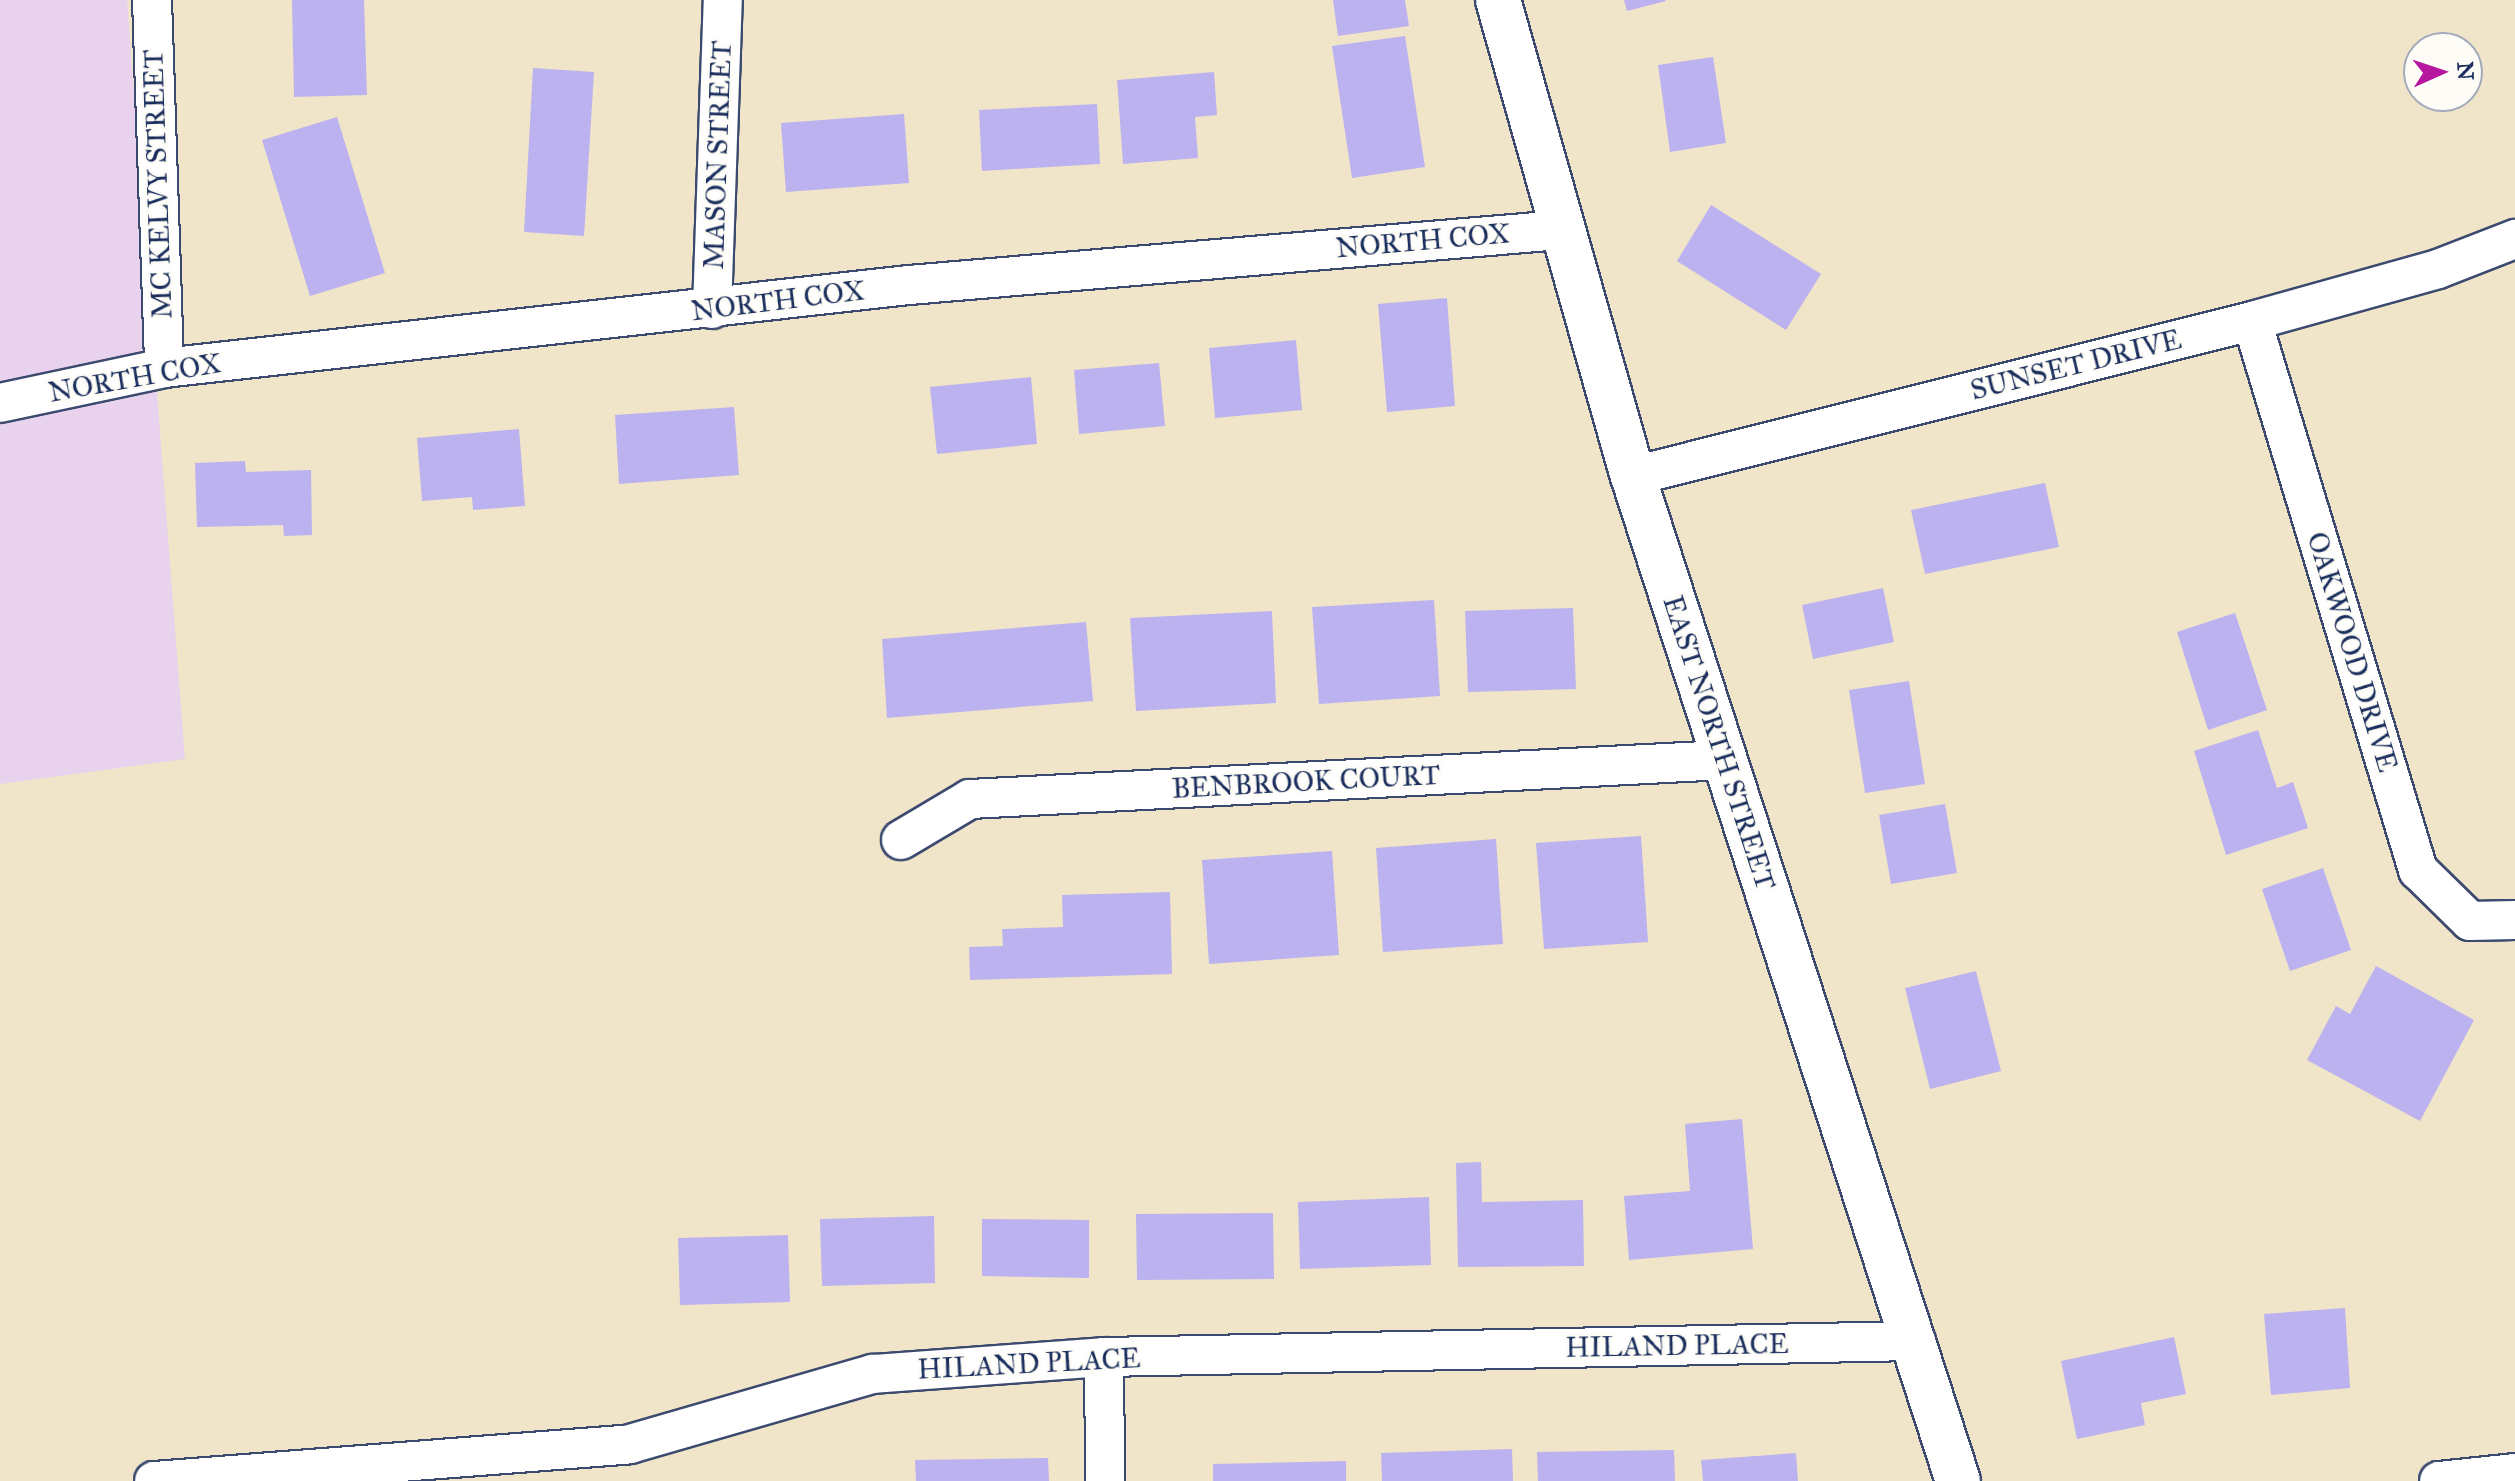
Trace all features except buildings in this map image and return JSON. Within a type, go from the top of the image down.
[{"type":"street","name":"MC KELVY STREET","points":[[152,0],[164,368]]},
{"type":"street","name":"MASON STREET","points":[[712,309],[723,0]]},
{"type":"street","name":"EAST NORTH STREET","points":[[1498,0],[1560,230],[1633,476],[1723,760],[1916,1341],[1958,1481]]},
{"type":"street","name":"NORTH COX","points":[[0,403],[164,368],[909,285],[1560,230]]},
{"type":"street","name":"SUNSET DRIVE","points":[[1633,476],[2252,321],[2438,269],[2515,239]]},
{"type":"street","name":"OAKWOOD DRIVE","points":[[2252,321],[2418,870],[2470,921],[2515,920]]},
{"type":"street","name":"BENBROOK COURT","points":[[901,840],[970,799],[1723,760]]},
{"type":"street","name":"HILAND PLACE","points":[[154,1481],[630,1444],[873,1374],[1104,1357],[1916,1341]]},
{"type":"street","points":[[1104,1357],[1105,1481]]},
{"type":"street","points":[[2439,1481],[2515,1473]]},
{"type":"shaded area","points":[[0,0],[127,0],[185,759],[0,784]]}]
